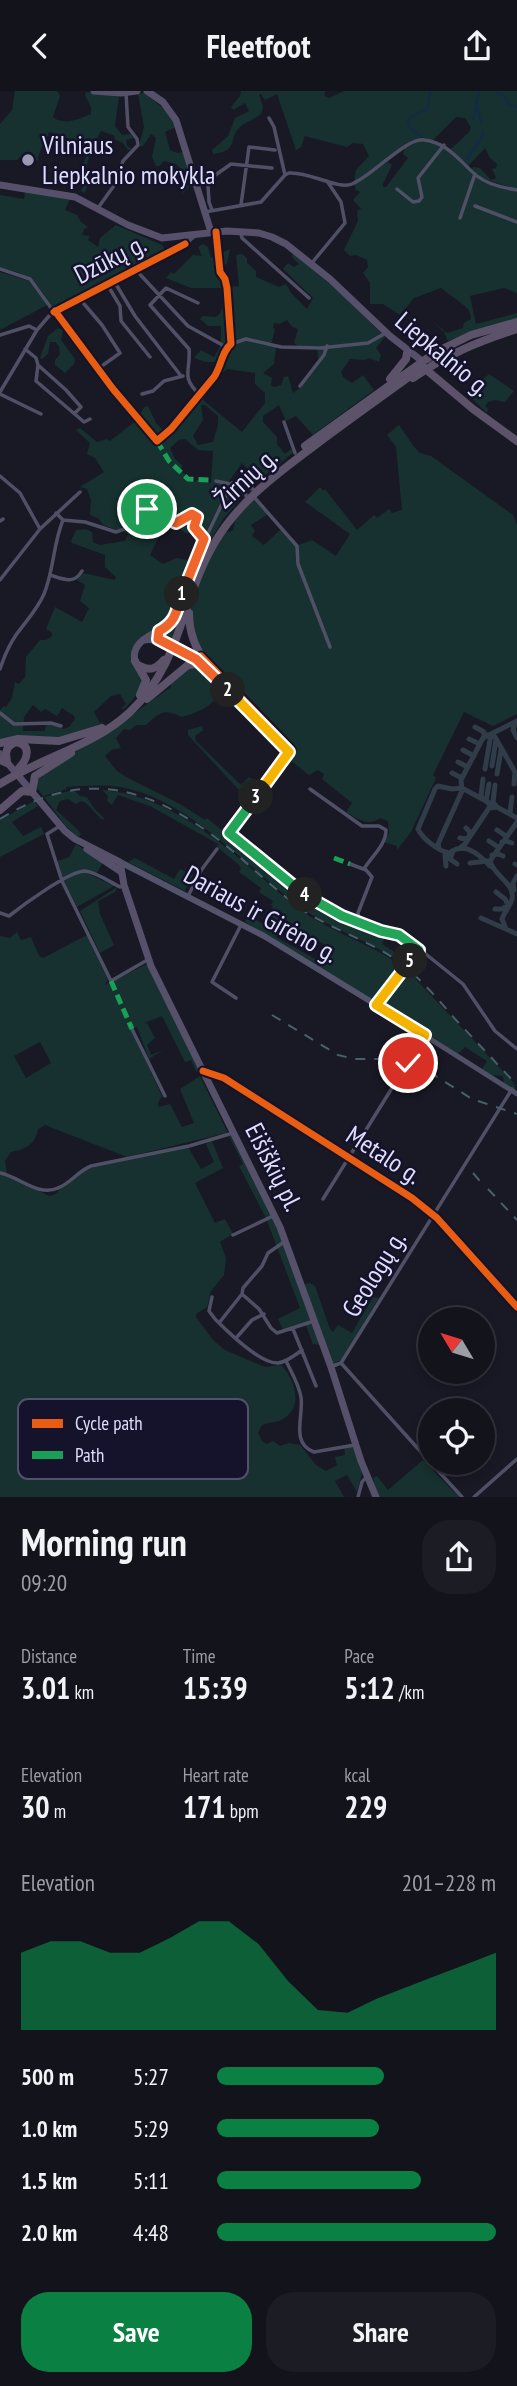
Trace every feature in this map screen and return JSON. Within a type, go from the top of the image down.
[{"type":"highway","points":[[219,536],[251,494],[453,342],[495,324],[517,326]]},
{"type":"highway","points":[[472,334],[478,329],[478,325]]},
{"type":"highway","points":[[274,472],[295,453],[382,389],[421,367],[517,326]]},
{"type":"highway","points":[[434,358],[517,326]]},
{"type":"highway","points":[[382,389],[406,359],[407,353]]},
{"type":"highway","name":"Liepkalnio g.","points":[[421,367],[514,438]]},
{"type":"highway","name":"Žirnių g.","points":[[2,779],[19,768],[102,730],[140,695],[165,659],[205,552],[222,524],[274,472],[421,367]]},
{"type":"highway","name":"Žirnių g.","points":[[2,779],[102,730],[128,714],[152,687],[167,664],[204,562],[219,536],[244,503],[265,483],[421,367]]},
{"type":"highway","points":[[190,599],[189,623],[192,636],[208,667]]},
{"type":"highway","points":[[135,661],[144,668],[152,669],[165,659]]},
{"type":"highway","points":[[135,661],[146,680],[140,695]]},
{"type":"highway","points":[[128,714],[188,665],[208,667]]},
{"type":"highway","points":[[0,743],[18,739],[66,740],[102,730]]},
{"type":"highway","points":[[0,808],[22,791],[32,792],[33,781],[37,775],[102,730]]},
{"type":"highway","points":[[4,761],[8,747],[15,742],[22,743],[27,748],[27,755],[19,768]]},
{"type":"highway","points":[[0,808],[19,790],[23,781]]},
{"type":"main road","points":[[94,91],[137,91]]},
{"type":"main road","points":[[147,91],[163,102],[176,120],[214,232]]},
{"type":"main road","name":"Liepkalnio g.","points":[[0,185],[71,195],[156,237],[214,232],[241,232],[273,237],[286,244],[350,296],[421,367]]},
{"type":"main road","points":[[185,244],[192,235]]},
{"type":"main road","name":"Liepkalnio g.","points":[[370,317],[384,334],[421,367]]},
{"type":"main road","points":[[135,661],[135,649],[144,640],[169,625]]},
{"type":"main road","points":[[159,631],[157,635],[160,641]]},
{"type":"main road","points":[[144,640],[160,641],[182,650],[208,667],[289,750],[229,833],[300,892],[337,913],[399,935],[421,951],[377,1006]]},
{"type":"main road","name":"Dariaus ir Girėno g.","points":[[0,754],[60,826],[75,839],[241,923],[377,1006]]},
{"type":"main road","points":[[75,839],[121,872]]},
{"type":"main road","name":"Eišiškių pl.","points":[[120,862],[124,885],[149,959],[286,1241],[331,1367],[355,1445],[376,1497]]},
{"type":"street","points":[[98,209],[113,187],[123,161],[138,145],[128,127],[126,93]]},
{"type":"street","points":[[269,118],[274,127],[285,175]]},
{"type":"street","points":[[200,166],[207,181],[209,211],[263,200],[285,175],[294,173],[347,186],[412,141],[425,140],[444,145],[485,181],[517,190]]},
{"type":"street","points":[[397,189],[413,202],[419,201],[422,197],[418,178],[444,145]]},
{"type":"street","points":[[242,205],[249,147],[275,150]]},
{"type":"street","points":[[207,181],[228,165],[272,168]]},
{"type":"street","points":[[460,218],[475,174]]},
{"type":"street","points":[[311,264],[345,224],[341,202],[326,180]]},
{"type":"street","points":[[334,191],[339,185]]},
{"type":"street","points":[[475,206],[517,222]]},
{"type":"street","points":[[214,232],[220,272],[227,288],[231,344]]},
{"type":"street","points":[[241,232],[242,238],[309,298]]},
{"type":"street","name":"Dzūkų g.","points":[[0,393],[24,349],[55,311],[185,244]]},
{"type":"street","points":[[0,269],[30,279],[137,419],[157,440],[169,431],[200,395],[219,369],[226,347],[231,344],[246,339],[295,349],[370,343],[384,334]]},
{"type":"street","points":[[135,269],[188,326],[226,347]]},
{"type":"street","points":[[113,281],[135,316],[181,376]]},
{"type":"street","points":[[107,284],[120,307],[120,320],[150,357]]},
{"type":"street","points":[[198,303],[166,288],[151,306],[189,349],[189,383],[200,395]]},
{"type":"street","points":[[79,298],[102,325],[120,353],[99,368]]},
{"type":"street","points":[[0,335],[29,325],[37,330]]},
{"type":"street","points":[[300,386],[324,355],[327,346]]},
{"type":"street","points":[[24,349],[36,358],[36,381],[84,422],[90,419]]},
{"type":"street","points":[[38,365],[81,407],[75,413]]},
{"type":"street","points":[[142,394],[153,391],[164,381],[187,374]]},
{"type":"street","points":[[0,393],[41,414]]},
{"type":"street","points":[[284,422],[295,453]]},
{"type":"street","points":[[0,476],[20,493],[40,529]]},
{"type":"street","points":[[216,481],[232,484],[251,494],[297,546],[298,564],[330,647]]},
{"type":"street","points":[[169,625],[174,619],[204,539],[232,484]]},
{"type":"street","points":[[0,580],[40,529],[80,492]]},
{"type":"street","points":[[56,513],[63,520],[85,522],[118,532],[127,528],[134,515],[144,509],[150,509],[176,523],[192,514],[197,519],[194,527],[204,539]]},
{"type":"street","points":[[0,669],[12,640],[41,599],[50,575],[57,535],[63,520]]},
{"type":"street","points":[[50,575],[72,580],[78,578],[82,571]]},
{"type":"street","points":[[0,713],[14,725],[51,723],[61,726]]},
{"type":"street","points":[[310,789],[362,827],[380,826],[386,830],[387,834],[380,848],[365,869]]},
{"type":"street","points":[[60,826],[47,834],[62,881],[111,982],[149,959]]},
{"type":"street","points":[[188,896],[202,869],[217,849]]},
{"type":"street","points":[[350,864],[365,869],[371,874],[372,880],[358,913],[358,922]]},
{"type":"street","points":[[0,913],[9,915],[41,892],[83,871],[120,887],[124,885]]},
{"type":"street","points":[[236,998],[212,982],[241,923]]},
{"type":"street","points":[[421,951],[463,984],[492,1027],[517,1049]]},
{"type":"street","name":"Dariaus ir Girėno g.","points":[[377,1006],[514,1092]]},
{"type":"street","points":[[132,1029],[165,1096]]},
{"type":"street","points":[[323,1199],[425,1035]]},
{"type":"street","name":"Metalo g.","points":[[204,1071],[224,1078],[401,1190],[434,1215],[517,1307]]},
{"type":"street","name":"Geologų g.","points":[[341,1363],[514,1092]]},
{"type":"street","points":[[0,1173],[42,1191],[50,1190],[61,1187],[91,1166],[189,1146],[233,1133]]},
{"type":"street","points":[[233,1235],[275,1215]]},
{"type":"street","points":[[219,1323],[268,1254],[286,1241]]},
{"type":"street","points":[[242,1294],[264,1314],[276,1333],[314,1321]]},
{"type":"street","points":[[212,1297],[209,1311],[219,1323],[262,1359],[272,1363],[286,1361],[302,1350]]},
{"type":"street","points":[[236,1338],[252,1320],[264,1314]]},
{"type":"street","points":[[293,1329],[316,1386]]},
{"type":"street","points":[[286,1361],[301,1396],[299,1431],[304,1446],[314,1452],[355,1445]]},
{"type":"street","points":[[331,1367],[341,1363],[418,1449]]},
{"type":"street","points":[[474,1497],[517,1459]]},
{"type":"street","points":[[442,1475],[462,1497]]},
{"type":"street","points":[[358,1497],[362,1480],[367,1476]]},
{"type":"green space","points":[[15,91],[57,91],[60,96],[53,117],[61,121],[77,120],[91,114],[86,92],[119,96],[115,126],[122,135],[130,134],[134,138],[126,140],[127,146],[132,149],[128,150],[123,143],[114,139],[115,136],[101,131],[88,160],[85,193],[81,191],[86,181],[81,171],[87,154],[80,145],[66,137],[49,132],[38,161],[21,156],[17,160],[0,160],[0,124],[12,110]]},
{"type":"green space","points":[[241,91],[326,91],[324,95],[329,98],[344,91],[517,91],[517,189],[483,179],[472,169],[480,168],[491,180],[496,178],[492,169],[496,168],[497,164],[485,148],[468,166],[451,149],[471,127],[465,118],[456,117],[433,140],[412,140],[354,182],[356,170],[369,156],[363,144],[353,143],[347,147],[305,136],[301,147],[296,150],[277,94],[265,100],[259,94],[263,107],[261,114],[240,127],[227,150],[213,154],[212,150],[228,136],[235,118],[249,111],[245,103],[233,110],[231,107]]},
{"type":"green space","points":[[144,93],[167,111],[176,127],[165,132],[170,150],[184,152],[195,186],[189,187],[183,193],[180,189],[181,169],[176,164],[164,161],[156,166],[152,157],[156,138],[151,134],[143,146],[139,146],[144,127],[138,94]]},
{"type":"green space","points":[[421,140],[441,145],[473,174],[487,182],[517,192],[517,293],[504,288],[470,296],[476,324],[517,313],[517,321],[476,330],[448,341],[444,332],[432,321],[447,333],[463,328],[464,323],[471,319],[469,310],[441,288],[414,298],[400,315],[383,304],[370,304],[370,283],[363,273],[368,267],[367,260],[356,255],[350,256],[344,250],[358,221],[357,211],[361,209],[353,200],[360,192],[354,185],[388,162],[392,165],[383,184],[383,187],[386,187],[408,158],[403,154],[405,148]]},
{"type":"green space","points":[[25,191],[70,199],[65,210],[77,215],[88,227],[82,235],[89,236],[88,240],[98,247],[100,238],[116,225],[162,245],[167,251],[54,309],[33,281],[20,273],[0,268],[0,195],[24,199]]},
{"type":"green space","points":[[203,244],[208,247],[211,258],[230,249],[227,263],[223,267],[228,287],[239,286],[236,255],[242,254],[256,271],[256,277],[279,287],[286,284],[307,309],[313,298],[283,269],[288,263],[294,267],[299,264],[292,257],[293,252],[335,287],[385,337],[376,348],[381,355],[379,362],[369,358],[350,359],[341,372],[343,377],[352,383],[363,375],[374,390],[313,435],[296,416],[286,421],[279,405],[263,416],[263,422],[277,437],[277,444],[285,454],[291,449],[294,452],[249,488],[258,480],[242,463],[228,483],[204,536],[194,524],[187,534],[174,524],[159,536],[150,555],[163,564],[177,558],[192,561],[203,540],[188,572],[173,618],[134,646],[142,680],[138,693],[124,709],[121,709],[126,704],[120,694],[111,696],[94,712],[103,725],[75,736],[0,742],[0,710],[6,707],[12,698],[15,682],[19,684],[25,677],[26,657],[40,640],[52,636],[46,629],[55,607],[82,622],[89,608],[80,601],[85,585],[77,580],[84,573],[114,580],[116,577],[105,567],[105,555],[72,543],[76,530],[86,529],[92,532],[93,542],[100,545],[125,541],[128,534],[103,525],[98,518],[90,515],[91,500],[87,489],[80,487],[104,472],[95,458],[87,454],[90,443],[76,430],[80,428],[97,442],[107,439],[110,441],[137,420],[161,450],[159,442],[138,419],[144,407],[148,406],[156,423],[167,434],[180,419],[190,415],[190,407],[222,368],[216,362],[194,358],[201,350],[214,357],[221,345],[221,326],[208,326],[200,319],[203,316],[216,317],[219,314],[224,304],[222,288],[191,288],[166,278],[171,272],[174,274],[193,255],[202,256],[198,247]],"holes":[[[287,320],[292,327],[298,329],[294,343],[299,347],[317,348],[319,364],[293,393],[288,376],[284,377],[281,385],[274,387],[271,385],[272,378],[263,373],[274,364],[276,347],[271,345],[275,329],[273,328],[274,323]],[[227,369],[255,373],[255,384],[265,393],[265,403],[242,432],[203,400],[218,376]],[[201,405],[205,405],[218,416],[218,425],[213,442],[198,445],[193,436],[203,420]],[[185,439],[198,450],[213,451],[211,483],[197,480],[194,482],[180,470],[183,466],[175,459],[170,448],[179,440]],[[33,705],[41,712],[45,709],[57,716],[62,708],[75,719],[69,727],[63,729],[46,723],[45,731],[23,731],[24,717]]]},
{"type":"green space","points":[[0,272],[29,281],[47,305],[0,330]]},
{"type":"green space","points":[[58,328],[63,330],[61,340],[75,359],[65,373],[55,365],[60,354],[59,346],[55,342],[50,342],[48,354],[40,358],[48,336]]},
{"type":"green space","points":[[489,374],[514,391],[505,402],[488,402],[485,406],[487,413],[466,393]]},
{"type":"green space","points":[[399,425],[420,453],[431,456],[513,515],[517,525],[517,714],[493,726],[464,712],[433,775],[436,778],[411,832],[397,850],[397,846],[384,842],[389,833],[388,821],[380,818],[367,822],[346,812],[352,803],[322,779],[324,774],[318,770],[309,775],[289,759],[295,749],[209,662],[196,643],[190,624],[192,600],[211,553],[225,533],[233,530],[235,520],[252,501],[255,500],[268,514],[251,525],[255,531],[252,536],[264,545],[281,529],[296,546],[312,540],[336,556],[350,534],[305,502],[320,487],[323,491],[325,489],[357,530],[374,515],[377,518],[389,509],[392,513],[402,510],[396,447],[387,435]]},
{"type":"green space","points":[[235,487],[245,493],[224,518],[201,555],[170,642],[160,638],[158,633],[169,626],[210,530]]},
{"type":"green space","points":[[197,667],[203,670],[220,690],[214,700],[205,708],[182,717],[166,712],[146,725],[124,729],[116,738],[121,748],[111,750],[105,756],[117,771],[130,779],[205,820],[207,818],[288,885],[386,934],[382,944],[406,959],[414,950],[415,953],[405,965],[302,908],[196,822],[150,796],[111,786],[66,787],[67,789],[43,796],[36,790],[38,775],[115,727],[171,687],[170,682],[185,669]]},
{"type":"green space","points":[[202,726],[203,730],[195,736],[196,741],[241,785],[249,777],[256,781],[246,788],[252,797],[249,801],[188,735],[188,730]]},
{"type":"green space","points":[[74,790],[80,796],[87,797],[105,819],[101,819],[81,801],[76,804],[68,799],[60,801],[56,810],[79,831],[81,834],[78,837],[65,825],[44,797]]},
{"type":"green space","points":[[102,790],[143,799],[182,817],[218,841],[309,916],[403,967],[378,1000],[372,999],[245,922],[248,916],[264,924],[273,907],[273,901],[259,892],[261,888],[239,872],[239,865],[217,847],[218,844],[150,806],[118,795],[112,805],[107,801],[108,796]],"holes":[[[286,920],[333,950],[324,964],[276,937]]]},
{"type":"green space","points":[[34,801],[38,806],[12,822],[23,836],[41,827],[44,834],[0,857],[0,820]]},
{"type":"green space","points":[[76,844],[103,862],[96,875],[84,870],[63,879],[55,862],[69,857]]},
{"type":"green space","points":[[135,858],[174,879],[180,869],[193,875],[185,891],[128,862]]},
{"type":"green space","points":[[78,873],[87,873],[114,886],[77,907],[64,881]]},
{"type":"green space","points":[[117,887],[115,892],[98,901],[100,914],[114,945],[100,953],[80,911]]},
{"type":"green space","points":[[17,932],[21,940],[31,937],[39,956],[43,958],[87,935],[108,979],[105,985],[147,964],[199,1070],[197,1073],[191,1060],[185,1062],[162,1016],[142,1024],[147,1023],[155,1038],[147,1045],[151,1055],[163,1050],[149,1059],[137,1027],[131,1029],[162,1096],[159,1107],[170,1104],[182,1127],[194,1123],[180,1089],[200,1076],[227,1131],[127,1157],[45,1125],[38,1129],[35,1139],[29,1145],[11,1152],[5,1161],[7,1174],[49,1196],[90,1168],[188,1147],[201,1169],[214,1162],[206,1144],[212,1141],[223,1168],[195,1183],[215,1223],[225,1219],[233,1234],[220,1242],[226,1258],[224,1275],[211,1291],[207,1307],[196,1314],[196,1317],[213,1340],[225,1350],[265,1367],[281,1365],[290,1378],[295,1393],[294,1407],[283,1419],[262,1425],[258,1433],[263,1442],[267,1444],[273,1441],[280,1446],[289,1443],[300,1445],[316,1465],[326,1471],[337,1465],[335,1457],[345,1455],[344,1448],[353,1447],[362,1473],[357,1492],[347,1475],[335,1481],[344,1497],[0,1497],[0,936],[10,938]],"holes":[[[40,1042],[51,1063],[26,1078],[14,1056]]]},
{"type":"green space","points":[[408,971],[513,1082],[517,1092],[504,1083],[503,1076],[492,1075],[482,1069],[487,1061],[465,1047],[458,1054],[384,1005]]},
{"type":"green space","points":[[229,1136],[232,1136],[273,1216],[320,1345],[313,1344],[305,1323],[284,1332],[278,1319],[300,1308],[266,1218],[239,1166],[243,1164]]},
{"type":"green space","points":[[305,1284],[315,1286],[333,1332],[338,1325],[352,1333],[373,1297],[379,1298],[341,1360],[333,1364],[305,1288]]},
{"type":"green space","points":[[418,1464],[418,1475],[438,1475],[459,1497],[378,1497],[373,1478],[377,1476],[388,1490]]},
{"type":"waterway","points":[[422,137],[410,128],[407,122],[416,113],[425,110],[430,91]]},
{"type":"waterway","points":[[473,120],[479,91]]},
{"type":"waterway","points":[[495,91],[505,97],[508,104],[517,107]]},
{"type":"waterway","points":[[477,106],[481,122]]},
{"type":"waterway","points":[[467,162],[483,136],[482,131]]},
{"type":"taxiway","points":[[439,848],[438,844],[462,791],[461,780],[483,738],[517,721]]},
{"type":"taxiway","points":[[515,723],[513,730],[517,738]]},
{"type":"taxiway","points":[[475,727],[484,732],[484,736]]},
{"type":"taxiway","points":[[485,769],[491,734]]},
{"type":"taxiway","points":[[487,735],[495,737],[515,772],[514,784]]},
{"type":"taxiway","points":[[469,739],[480,744]]},
{"type":"taxiway","points":[[492,766],[496,739]]},
{"type":"taxiway","points":[[463,750],[474,756]]},
{"type":"taxiway","points":[[497,774],[501,750]]},
{"type":"taxiway","points":[[458,762],[468,767]]},
{"type":"taxiway","points":[[452,773],[462,778]]},
{"type":"taxiway","points":[[482,799],[483,779]]},
{"type":"taxiway","points":[[488,803],[486,801],[489,784]]},
{"type":"taxiway","points":[[460,848],[489,808],[497,807],[493,802],[495,785]]},
{"type":"taxiway","points":[[449,853],[431,844],[418,829],[438,786],[462,788],[517,818]]},
{"type":"taxiway","points":[[512,797],[512,815]]},
{"type":"taxiway","points":[[506,929],[502,919],[511,902],[511,889],[490,861],[517,822]]},
{"type":"taxiway","points":[[460,838],[469,837],[470,832],[466,828]]},
{"type":"taxiway","points":[[497,830],[506,836]]},
{"type":"taxiway","points":[[489,841],[498,847]]},
{"type":"taxiway","points":[[502,842],[512,843]]},
{"type":"taxiway","points":[[445,857],[457,849],[469,849],[490,866]]},
{"type":"taxiway","points":[[453,851],[450,859],[457,864]]},
{"type":"taxiway","points":[[445,855],[446,866]]},
{"type":"taxiway","points":[[492,855],[503,856]]},
{"type":"taxiway","points":[[470,863],[488,861]]},
{"type":"taxiway","points":[[514,890],[513,883],[517,876]]},
{"type":"taxiway","points":[[495,909],[508,905],[496,892]]},
{"type":"taxiway","points":[[481,918],[517,934]]},
{"type":"tunnel","points":[[419,370],[435,359]]},
{"type":"railway","points":[[0,819],[31,803],[60,793],[88,789],[116,790],[170,808],[224,844],[301,909],[399,962],[428,989],[517,1085]]},
{"type":"railway","points":[[272,1015],[338,1055],[412,1064],[472,1099],[517,1114]]},
{"type":"railway","points":[[473,1173],[485,1187]]},
{"type":"railway","points":[[488,1189],[517,1220]]},
{"type":"marked path","points":[[157,441],[169,461],[188,479],[210,480]]},
{"type":"marked path","points":[[194,527],[204,539]]},
{"type":"marked path","points":[[334,858],[350,864]]},
{"type":"marked path","points":[[111,981],[132,1029]]},
{"type":"cycle path","points":[[55,311],[113,389],[157,441],[171,429],[214,377],[231,344],[227,288],[220,272],[216,232]]},
{"type":"cycle path","points":[[54,312],[185,244]]},
{"type":"cycle path","points":[[201,656],[291,749],[229,833],[312,900],[343,916],[399,935],[419,950]]},
{"type":"cycle path","points":[[203,1071],[224,1078],[412,1198],[437,1218],[517,1307]]},
{"type":"place","name":"Vilniaus Liepkalnio mokykla","points":[[28,160]]},
{"type":"route","points":[[147,509],[176,523],[195,515],[197,519],[194,527],[204,539],[174,619],[159,631],[159,641],[183,650],[202,663],[289,752],[229,833],[312,900],[342,916],[399,935],[419,950],[376,1005],[425,1035],[408,1063]]}]
